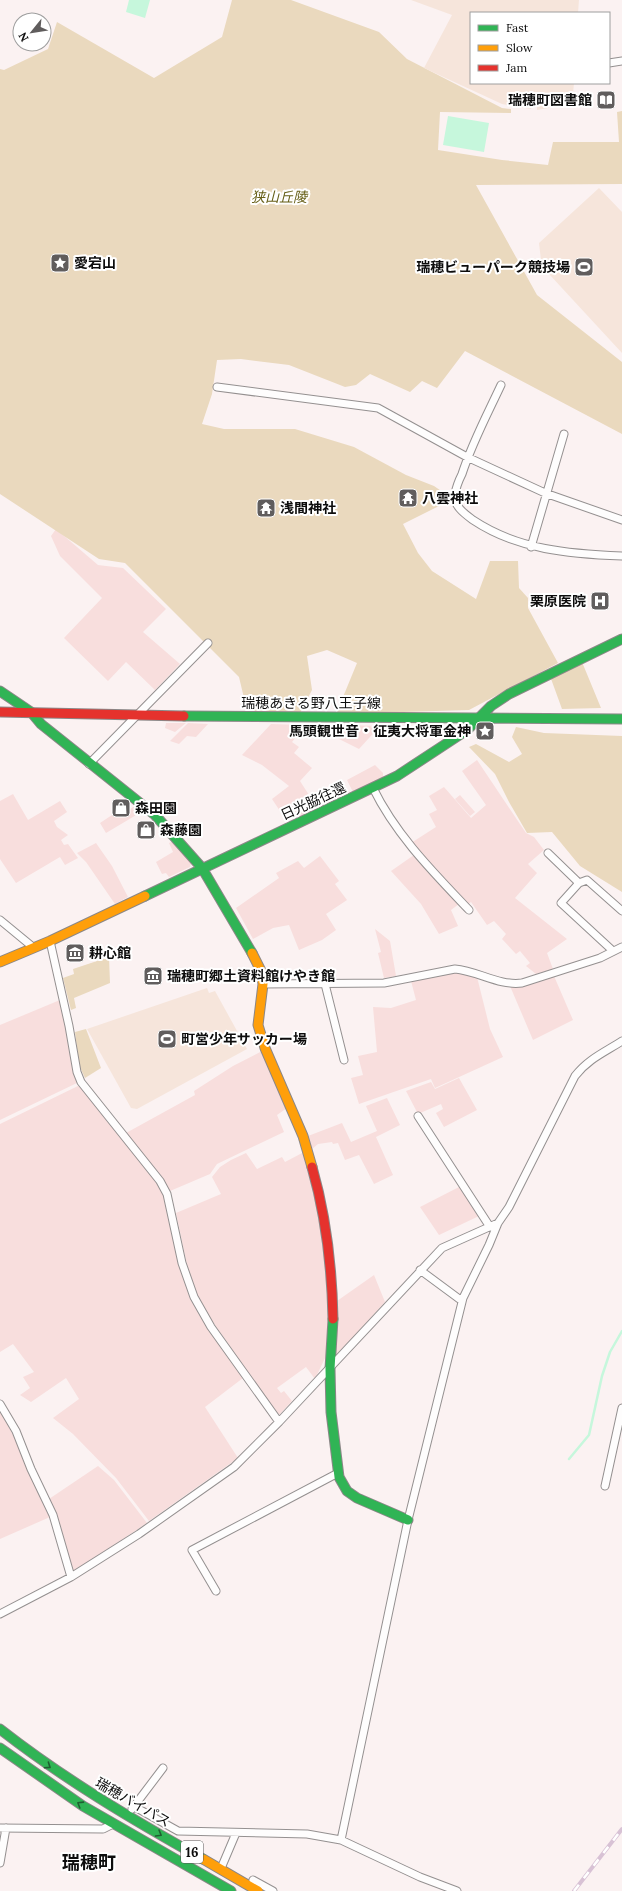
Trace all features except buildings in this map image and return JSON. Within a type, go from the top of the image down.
[{"type":"main road","name":"日光脇往還","points":[[0,962],[50,941],[374,788],[423,760],[467,730],[491,706],[509,694],[588,654],[622,639]]},
{"type":"main road","points":[[0,691],[31,712],[41,724],[89,764],[155,815],[202,868],[250,948],[261,971],[263,984],[258,1025],[265,1048],[303,1136],[320,1196],[332,1287],[333,1327],[330,1369],[331,1412],[338,1474],[347,1491],[358,1498],[408,1520]]},
{"type":"main road","name":"瑞穂あきる野八王子線","points":[[0,712],[135,716],[622,719]]},
{"type":"main road","name":"瑞穂バイパス","points":[[0,1729],[48,1766],[125,1815],[258,1891]]},
{"type":"main road","name":"瑞穂バイパス","points":[[0,1748],[39,1778],[217,1887],[231,1891]]},
{"type":"street","points":[[610,63],[622,61]]},
{"type":"street","points":[[501,385],[467,457],[455,494],[456,503],[466,515],[481,525],[497,534],[531,547],[565,552],[622,556]]},
{"type":"street","points":[[217,387],[378,408],[467,457],[545,493],[622,520]]},
{"type":"street","points":[[531,547],[545,493],[564,434]]},
{"type":"street","points":[[89,764],[208,642]]},
{"type":"street","points":[[374,788],[395,826],[414,851],[469,910]]},
{"type":"street","points":[[548,853],[579,883]]},
{"type":"street","points":[[613,951],[561,903],[579,883],[587,880],[622,911]]},
{"type":"street","points":[[0,920],[34,948]]},
{"type":"street","points":[[50,941],[69,1026],[77,1072],[82,1082],[160,1181],[167,1194],[182,1262],[194,1297],[211,1327],[279,1422]]},
{"type":"street","points":[[263,984],[384,983],[455,968],[467,970],[504,983],[522,983],[600,958],[622,947]]},
{"type":"street","points":[[325,984],[344,1060]]},
{"type":"street","points":[[341,1840],[408,1520],[462,1301],[498,1223],[509,1207],[575,1076],[583,1066],[593,1058],[622,1041]]},
{"type":"street","points":[[418,1116],[490,1228]]},
{"type":"street","points":[[0,1614],[72,1577],[138,1534],[234,1467],[330,1369],[420,1270],[442,1248],[490,1228],[498,1223]]},
{"type":"street","points":[[420,1270],[462,1301]]},
{"type":"street","points":[[0,1404],[16,1431],[31,1469],[53,1515],[72,1577]]},
{"type":"street","points":[[605,1486],[622,1408]]},
{"type":"street","points":[[216,1591],[192,1550],[338,1474]]},
{"type":"street","points":[[0,1863],[3,1828],[103,1829],[114,1824],[134,1807],[163,1768]]},
{"type":"street","points":[[134,1807],[178,1831],[307,1834],[341,1840],[420,1877],[457,1891]]},
{"type":"street","points":[[222,1866],[236,1833]]},
{"type":"street","points":[[212,1864],[222,1866],[273,1891]]},
{"type":"shaded area","points":[[129,0],[150,0],[145,18],[126,12]]},
{"type":"shaded area","points":[[411,0],[579,0],[578,12],[470,12],[470,84],[574,84],[572,104],[537,110],[537,106],[532,106],[531,109],[502,104],[424,68],[452,15]]},
{"type":"shaded area","points":[[448,116],[489,123],[484,152],[443,145]]},
{"type":"shaded area","name":"瑞穂ビューパーク競技場","points":[[599,188],[622,212],[622,353],[549,274],[541,260],[539,243]]},
{"type":"shaded area","points":[[56,529],[98,565],[123,568],[166,609],[143,632],[180,664],[155,690],[126,662],[108,681],[64,638],[102,598],[60,556],[51,536]]},
{"type":"shaded area","points":[[166,723],[186,723],[175,732],[165,728]]},
{"type":"shaded area","points":[[188,723],[208,724],[196,737],[187,736],[179,744],[170,741]]},
{"type":"shaded area","points":[[271,724],[301,725],[304,727],[292,742],[299,747],[294,753],[312,768],[300,781],[318,809],[299,817],[290,804],[280,811],[272,799],[289,786],[262,765],[242,755]]},
{"type":"shaded area","points":[[309,724],[380,726],[359,749]]},
{"type":"shaded area","points":[[477,760],[526,833],[534,837],[544,850],[528,864],[537,873],[515,898],[567,939],[547,953],[553,969],[536,974],[526,966],[530,963],[520,951],[516,954],[502,939],[506,934],[494,921],[487,925],[471,902],[467,905],[411,843],[436,827],[429,814],[437,810],[429,796],[444,787],[471,818],[486,805],[462,771]]},
{"type":"shaded area","points":[[375,765],[383,773],[383,777],[353,792],[347,780]]},
{"type":"shaded area","points":[[13,794],[28,820],[60,801],[67,812],[54,821],[57,827],[68,835],[61,840],[64,845],[68,844],[78,858],[65,865],[60,857],[16,883],[0,859],[0,801]]},
{"type":"shaded area","points":[[460,795],[475,812],[470,816],[455,799]]},
{"type":"shaded area","points":[[136,805],[143,811],[106,833],[100,823],[115,813],[119,817]]},
{"type":"shaded area","points":[[173,841],[191,863],[190,867],[169,877],[166,873],[162,874],[156,862],[173,852],[169,843]]},
{"type":"shaded area","points":[[96,843],[112,866],[128,897],[115,904],[86,862],[77,853]]},
{"type":"shaded area","points":[[414,855],[459,904],[451,910],[458,926],[439,934],[421,904],[391,871]]},
{"type":"shaded area","points":[[320,856],[339,881],[335,884],[347,900],[326,914],[336,930],[322,940],[299,950],[289,925],[273,928],[253,939],[236,908],[279,878],[276,873],[298,861],[304,868]]},
{"type":"shaded area","points":[[375,929],[390,941],[396,976],[384,978],[378,953],[381,952]]},
{"type":"shaded area","points":[[451,972],[467,973],[477,977],[490,1029],[503,1057],[435,1088],[431,1079],[359,1104],[351,1078],[363,1075],[358,1056],[377,1052],[373,1007],[391,1008],[416,1000],[411,981]]},
{"type":"shaded area","points":[[554,976],[573,1020],[533,1040],[510,986]]},
{"type":"shaded area","name":"町営少年サッカー場","points":[[207,988],[209,993],[215,991],[247,1049],[137,1109],[131,1108],[87,1029]]},
{"type":"shaded area","points":[[60,1000],[72,1064],[79,1082],[0,1120],[0,1025]]},
{"type":"shaded area","points":[[264,1050],[287,1108],[277,1115],[284,1132],[217,1164],[210,1174],[170,1191],[126,1133],[195,1095],[194,1091],[233,1066]]},
{"type":"shaded area","points":[[459,1078],[477,1110],[444,1127],[436,1113],[443,1109],[441,1104],[418,1114],[406,1091],[431,1082],[435,1089]]},
{"type":"shaded area","points":[[80,1085],[157,1183],[164,1195],[188,1289],[243,1378],[205,1407],[238,1458],[149,1521],[116,1478],[73,1434],[53,1418],[79,1399],[66,1378],[31,1402],[20,1395],[30,1388],[23,1377],[34,1372],[13,1344],[0,1352],[0,1124]]},
{"type":"shaded area","points":[[387,1098],[400,1125],[376,1137],[393,1175],[374,1184],[359,1155],[345,1160],[338,1143],[333,1144],[332,1142],[318,1144],[312,1149],[308,1136],[342,1123],[351,1142],[377,1131],[366,1106]]},
{"type":"shaded area","points":[[304,1152],[310,1171],[323,1242],[328,1304],[326,1356],[315,1379],[306,1367],[277,1388],[281,1393],[284,1391],[292,1401],[280,1414],[277,1414],[208,1315],[197,1295],[187,1265],[176,1213],[221,1194],[212,1177],[220,1167],[231,1160],[246,1153],[257,1169],[282,1157],[285,1162]]},
{"type":"shaded area","points":[[459,1187],[479,1216],[439,1235],[420,1207]]},
{"type":"shaded area","points":[[374,1275],[385,1302],[337,1355],[334,1353],[337,1301]]},
{"type":"shaded area","points":[[0,1411],[7,1422],[50,1517],[0,1539]]},
{"type":"shaded area","points":[[98,1466],[114,1480],[147,1523],[75,1571],[72,1569],[59,1523],[49,1499]]},
{"type":"green space","name":"狭山丘陵","points":[[232,0],[291,0],[379,32],[407,59],[502,108],[511,109],[511,113],[440,112],[438,150],[502,160],[548,165],[553,142],[619,142],[617,112],[622,111],[622,184],[476,185],[537,295],[622,362],[622,434],[465,351],[437,388],[422,381],[410,392],[370,374],[356,385],[345,387],[289,365],[241,359],[217,360],[212,394],[202,424],[224,429],[295,429],[354,447],[406,475],[434,486],[453,499],[403,524],[418,553],[432,571],[476,599],[490,561],[518,561],[519,588],[528,598],[528,608],[558,663],[469,710],[336,714],[357,663],[327,650],[307,656],[312,690],[299,715],[248,715],[239,677],[125,563],[99,559],[0,494],[0,69],[4,70],[42,52],[52,52],[52,37],[57,22],[154,78],[222,37]]},
{"type":"green space","points":[[582,662],[601,708],[562,709],[550,676]]},
{"type":"green space","points":[[516,727],[544,733],[622,736],[622,892],[580,866],[552,832],[527,833],[495,774],[469,747],[476,744],[509,762],[522,754],[512,737]]},
{"type":"green space","points":[[109,957],[110,983],[74,998],[76,1008],[71,1010],[63,978],[74,974],[73,969]]},
{"type":"green space","points":[[86,1029],[101,1068],[85,1078],[79,1065],[75,1032]]},
{"type":"waterway","points":[[569,1459],[589,1435],[602,1376],[610,1352],[622,1331]]},
{"type":"railway","points":[[574,1891],[622,1829]]},
{"type":"traffic: fast","points":[[145,896],[397,776],[467,730],[491,706],[509,694],[622,639]]},
{"type":"traffic: fast","points":[[0,691],[31,712],[41,724],[155,815],[202,868],[252,953]]},
{"type":"traffic: fast","points":[[184,716],[622,719]]},
{"type":"traffic: fast","points":[[333,1319],[330,1369],[331,1412],[339,1477],[347,1491],[357,1498],[408,1520]]},
{"type":"traffic: fast","points":[[0,1729],[74,1782],[203,1859]]},
{"type":"traffic: fast","points":[[0,1748],[83,1806],[231,1891]]},
{"type":"traffic: slow","points":[[0,962],[50,941],[145,896]]},
{"type":"traffic: slow","points":[[252,953],[261,971],[263,984],[258,1025],[265,1048],[303,1136],[312,1167]]},
{"type":"traffic: slow","points":[[203,1859],[258,1891]]},
{"type":"traffic: jam","points":[[0,712],[184,716]]},
{"type":"traffic: jam","points":[[312,1167],[325,1223],[333,1319]]},
{"type":"place","name":"瑞穂町図書館","points":[[606,100]]},
{"type":"place","name":"愛宕山","points":[[60,263]]},
{"type":"place","name":"瑞穂ビューパーク競技場","points":[[584,267]]},
{"type":"place","name":"八雲神社","points":[[408,498]]},
{"type":"place","name":"浅間神社","points":[[266,508]]},
{"type":"place","name":"栗原医院","points":[[600,601]]},
{"type":"place","name":"馬頭観世音・征夷大将軍金神","points":[[485,731]]},
{"type":"place","name":"森田園","points":[[121,808]]},
{"type":"place","name":"森藤園","points":[[146,830]]},
{"type":"place","name":"耕心館","points":[[75,953]]},
{"type":"place","name":"瑞穂町郷土資料館けやき館","points":[[153,976]]},
{"type":"place","name":"町営少年サッカー場","points":[[167,1039]]},
{"type":"district","name":"瑞穂町","points":[[89,1863]]}]
